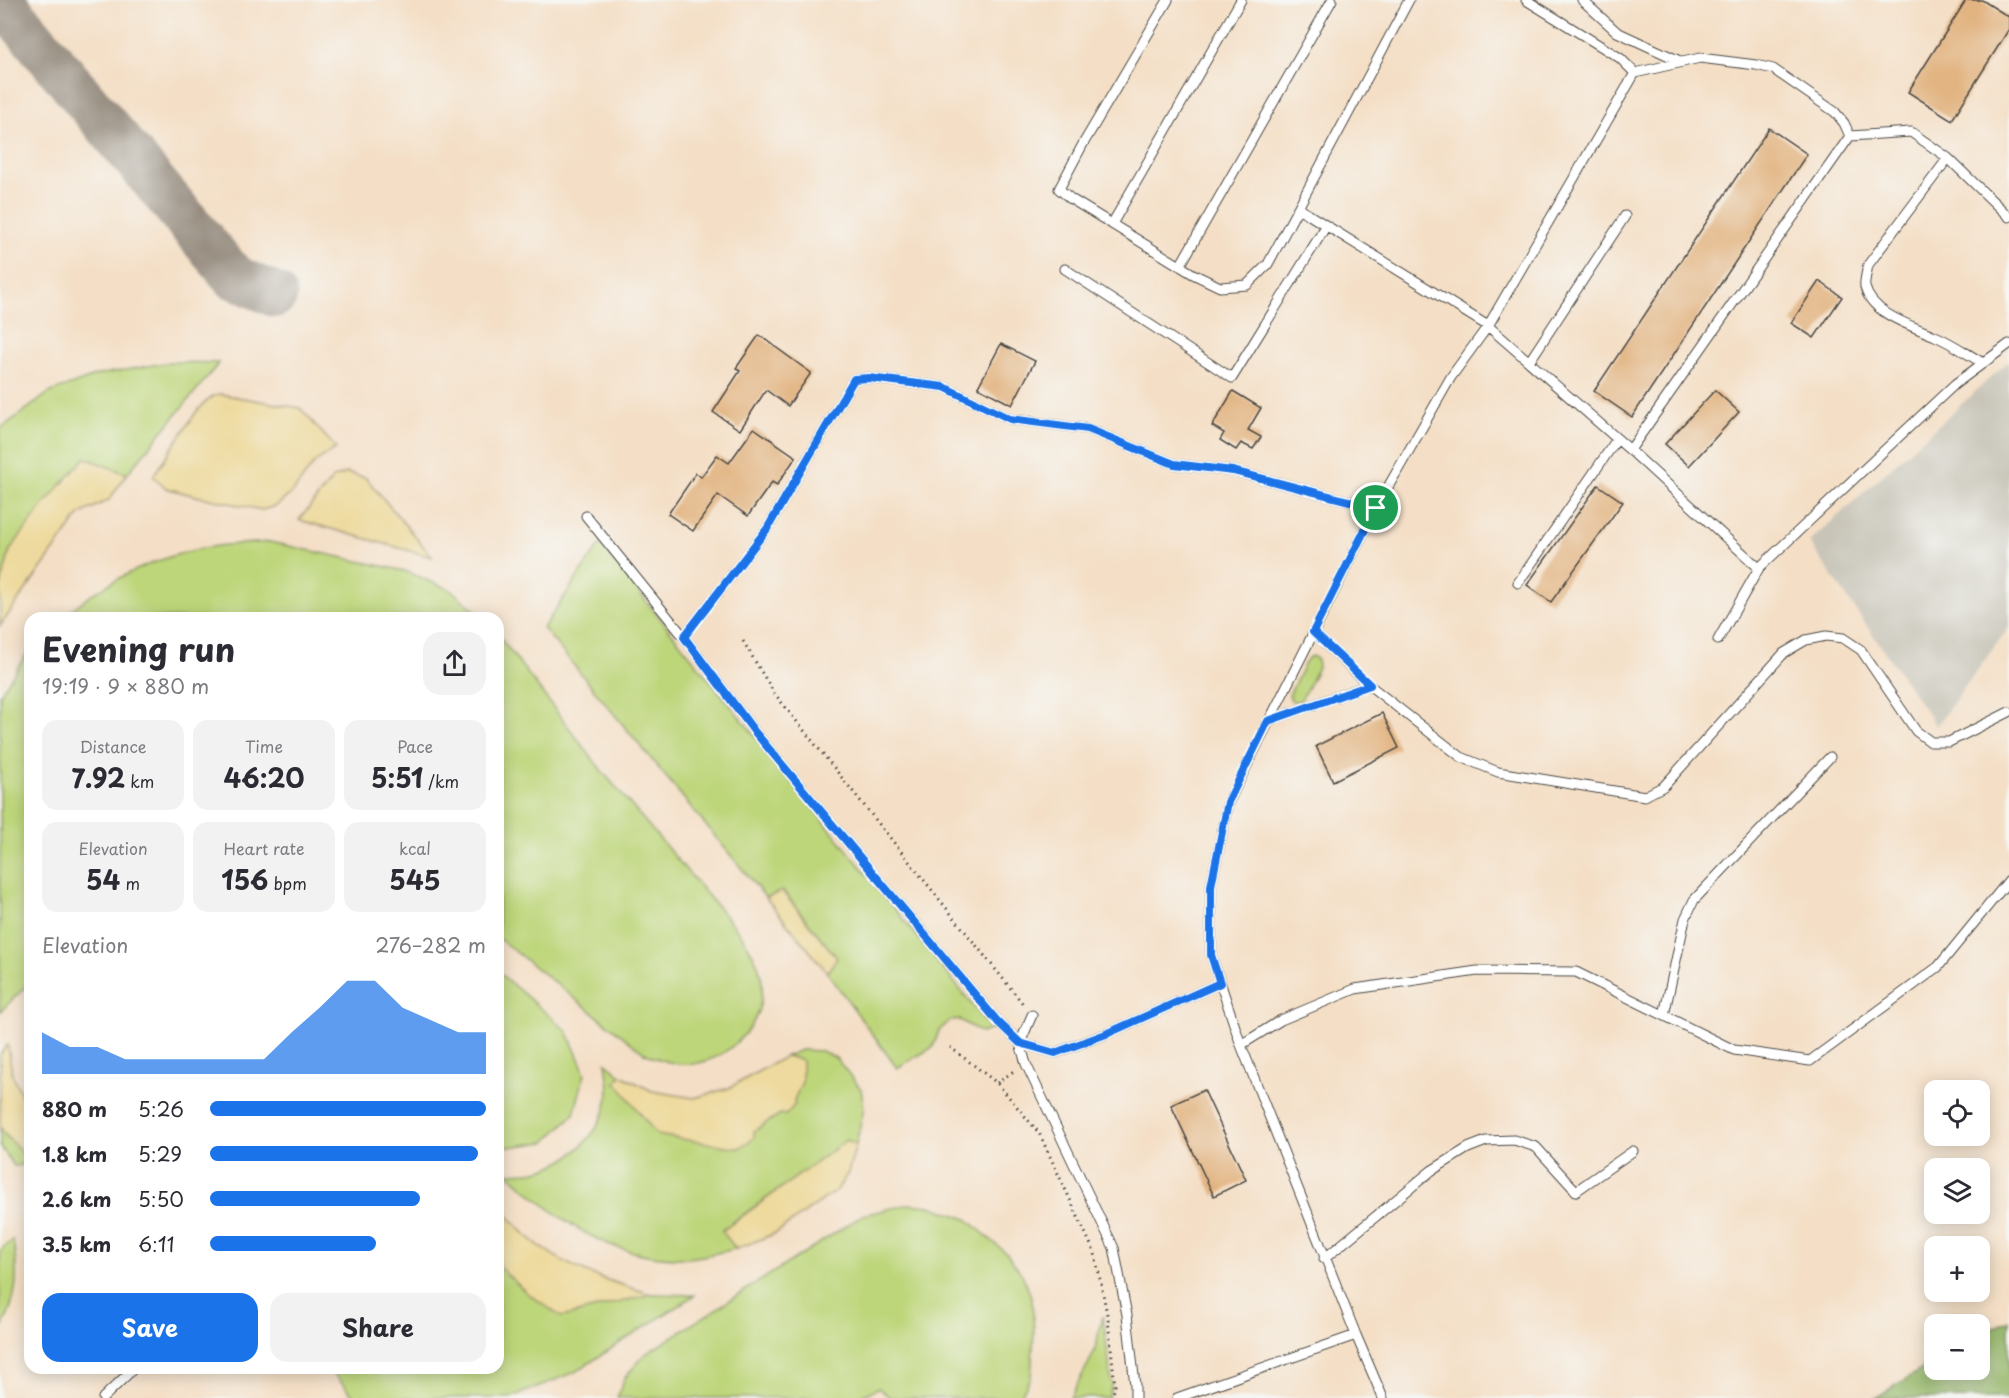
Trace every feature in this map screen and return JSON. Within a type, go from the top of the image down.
[{"type":"lane","points":[[1168,0],[1059,189],[1180,266],[1220,287],[1247,285],[1268,264],[1409,0]]},
{"type":"lane","points":[[1112,224],[1241,0]]},
{"type":"lane","points":[[1180,266],[1332,0]]},
{"type":"lane","points":[[1526,0],[1620,58],[1635,73]]},
{"type":"lane","points":[[1582,0],[1617,32],[1680,61]]},
{"type":"lane","points":[[1383,1398],[1324,1258],[1240,1045],[1211,955],[1211,886],[1228,802],[1376,508],[1451,378],[1488,326],[1635,73],[1700,58],[1773,69],[1835,112],[1845,123],[1850,136]]},
{"type":"lane","points":[[1850,136],[1911,132],[1948,158],[2009,217]]},
{"type":"lane","points":[[1630,450],[1850,136]]},
{"type":"lane","points":[[1948,158],[1868,265],[1864,280],[1865,290],[1874,303],[1894,319],[1937,336],[1983,363]]},
{"type":"lane","points":[[1298,208],[1488,326],[1630,450],[1759,568]]},
{"type":"lane","points":[[1529,362],[1625,216]]},
{"type":"lane","points":[[1065,269],[1232,378],[1326,226]]},
{"type":"lane","points":[[1718,640],[1759,568],[1955,384],[2009,344]]},
{"type":"lane","points":[[684,637],[767,529],[854,379],[869,378],[944,387],[1010,419],[1088,429],[1174,464],[1233,471],[1376,508]]},
{"type":"lane","points":[[1518,583],[1617,439]]},
{"type":"lane","points":[[586,516],[684,637],[754,731],[998,1022],[1020,1043],[1055,1053],[1106,1034],[1220,983]]},
{"type":"lane","points":[[1313,632],[1370,685],[1461,757],[1498,772],[1645,796],[1664,786],[1784,653],[1806,640],[1826,636],[1843,638],[1861,650],[1916,731],[1931,742],[1949,742],[2009,712]]},
{"type":"lane","points":[[1268,721],[1370,685]]},
{"type":"lane","points":[[1664,1015],[1685,919],[1694,900],[1830,757]]},
{"type":"lane","points":[[1240,1045],[1281,1020],[1355,989],[1477,971],[1576,972],[1734,1050],[1810,1061],[1938,967],[2009,880]]},
{"type":"lane","points":[[1032,1015],[1020,1043],[1026,1064],[1114,1248],[1127,1315],[1135,1398]]},
{"type":"lane","points":[[1324,1258],[1431,1171],[1468,1148],[1486,1142],[1514,1140],[1536,1147],[1576,1191],[1633,1151]]},
{"type":"lane","points":[[1177,1398],[1356,1335]]},
{"type":"lane","points":[[103,1398],[128,1374]]},
{"type":"path","points":[[743,641],[774,693],[1032,1015]]},
{"type":"path","points":[[950,1047],[997,1083],[1039,1133],[1095,1254],[1108,1319],[1115,1386],[1112,1398]]},
{"type":"path","points":[[997,1083],[1008,1073]]},
{"type":"shaded area","points":[[2009,361],[2009,627],[1936,726],[1809,542]]},
{"type":"green space","points":[[171,362],[219,363],[127,474],[85,458],[10,550],[0,589],[0,429],[49,393],[97,375]]},
{"type":"green space","points":[[270,542],[405,571],[451,590],[477,612],[69,612],[94,593],[131,572],[190,551],[225,545]]},
{"type":"green space","points":[[600,544],[992,1029],[982,1033],[960,1020],[949,1021],[939,1031],[933,1047],[897,1068],[827,972],[837,958],[783,891],[766,898],[543,628]]},
{"type":"green space","points":[[504,643],[602,771],[739,932],[759,968],[762,984],[760,1005],[749,1029],[730,1048],[718,1056],[693,1064],[668,1062],[644,1053],[504,943]]},
{"type":"green space","points":[[1312,656],[1317,659],[1318,667],[1301,700],[1295,702],[1289,695],[1307,659]]},
{"type":"green space","points":[[24,658],[24,988],[0,1012],[0,694]]},
{"type":"green space","points":[[504,977],[567,1031],[585,1073],[574,1114],[545,1142],[510,1147],[504,1146]]},
{"type":"green space","points":[[801,1050],[822,1051],[836,1058],[861,1089],[864,1108],[856,1145],[847,1141],[722,1230],[736,1249],[688,1258],[655,1256],[608,1244],[586,1234],[546,1207],[508,1173],[533,1172],[550,1167],[575,1152],[585,1142],[602,1118],[607,1104],[609,1090],[606,1063],[621,1075],[616,1083],[754,1131],[776,1117],[796,1096],[802,1060],[786,1056]]},
{"type":"green space","points":[[0,1127],[24,1154],[24,1165],[14,1166],[0,1146]]},
{"type":"green space","points":[[909,1204],[930,1206],[967,1219],[1007,1254],[1023,1276],[1032,1299],[1034,1332],[1031,1377],[1019,1398],[891,1398],[878,1388],[858,1398],[617,1398],[624,1379],[644,1355],[863,1215]]},
{"type":"green space","points":[[13,1240],[16,1265],[14,1297],[0,1331],[0,1250]]},
{"type":"green space","points":[[504,1272],[527,1293],[562,1317],[651,1294],[695,1295],[575,1372],[510,1398],[355,1398],[334,1374],[504,1374]]},
{"type":"green space","points":[[1103,1316],[1112,1385],[1108,1398],[1070,1398],[1094,1353]]},
{"type":"green space","points":[[2009,1320],[2009,1398],[1875,1398],[1924,1368],[1924,1380],[1990,1380],[1990,1330]]},
{"type":"sand","points":[[220,394],[300,408],[336,448],[315,462],[293,492],[276,506],[262,510],[166,488],[153,476],[197,411],[211,397]]},
{"type":"sand","points":[[85,458],[127,474],[109,500],[80,514],[0,626],[0,589],[10,550],[45,503]]},
{"type":"sand","points":[[347,473],[366,478],[432,557],[299,520],[333,478]]},
{"type":"sand","points":[[782,891],[837,958],[827,972],[766,898]]},
{"type":"sand","points":[[8,1045],[12,1074],[24,1101],[24,1154],[0,1127],[0,1054]]},
{"type":"sand","points":[[786,1056],[802,1060],[802,1082],[794,1100],[795,1104],[786,1115],[780,1114],[754,1131],[754,1138],[739,1148],[657,1135],[616,1082],[621,1075],[652,1091],[694,1098],[729,1088]]},
{"type":"sand","points":[[847,1140],[856,1145],[848,1173],[837,1190],[776,1233],[736,1249],[722,1231]]},
{"type":"sand","points":[[504,1212],[527,1236],[570,1265],[651,1294],[562,1317],[527,1293],[504,1272]]},
{"type":"building","points":[[1966,0],[1982,0],[2009,17],[2009,29],[1952,120],[1908,92]]},
{"type":"building","points":[[1769,128],[1807,154],[1632,417],[1594,391]]},
{"type":"building","points":[[1819,281],[1842,297],[1814,338],[1791,323]]},
{"type":"building","points":[[759,335],[811,373],[788,406],[766,390],[740,430],[713,412],[740,371],[736,368]]},
{"type":"building","points":[[1001,344],[1035,361],[1012,405],[978,387]]},
{"type":"building","points":[[1715,390],[1739,412],[1689,466],[1665,444]]},
{"type":"building","points":[[1233,391],[1261,408],[1248,430],[1261,437],[1253,449],[1241,443],[1236,450],[1220,440],[1224,433],[1212,426]]},
{"type":"building","points":[[754,428],[796,457],[777,485],[772,482],[748,516],[718,495],[693,531],[668,514],[696,473],[701,477],[717,455],[729,463]]},
{"type":"building","points":[[1598,485],[1623,502],[1551,602],[1527,585]]},
{"type":"building","points":[[1382,713],[1399,748],[1333,781],[1316,746]]},
{"type":"building","points":[[1204,1090],[1246,1180],[1214,1196],[1171,1105]]},
{"type":"taxiway","points":[[1,0],[234,277],[275,295]]},
{"type":"route","points":[[869,378],[944,387],[1010,419],[1088,429],[1174,464],[1233,471],[1376,508],[1313,632],[1370,685],[1268,721],[1228,802],[1211,886],[1211,955],[1220,983],[1106,1034],[1055,1053],[1020,1043],[998,1022],[754,731],[684,637],[767,529],[854,379],[869,378]]}]
